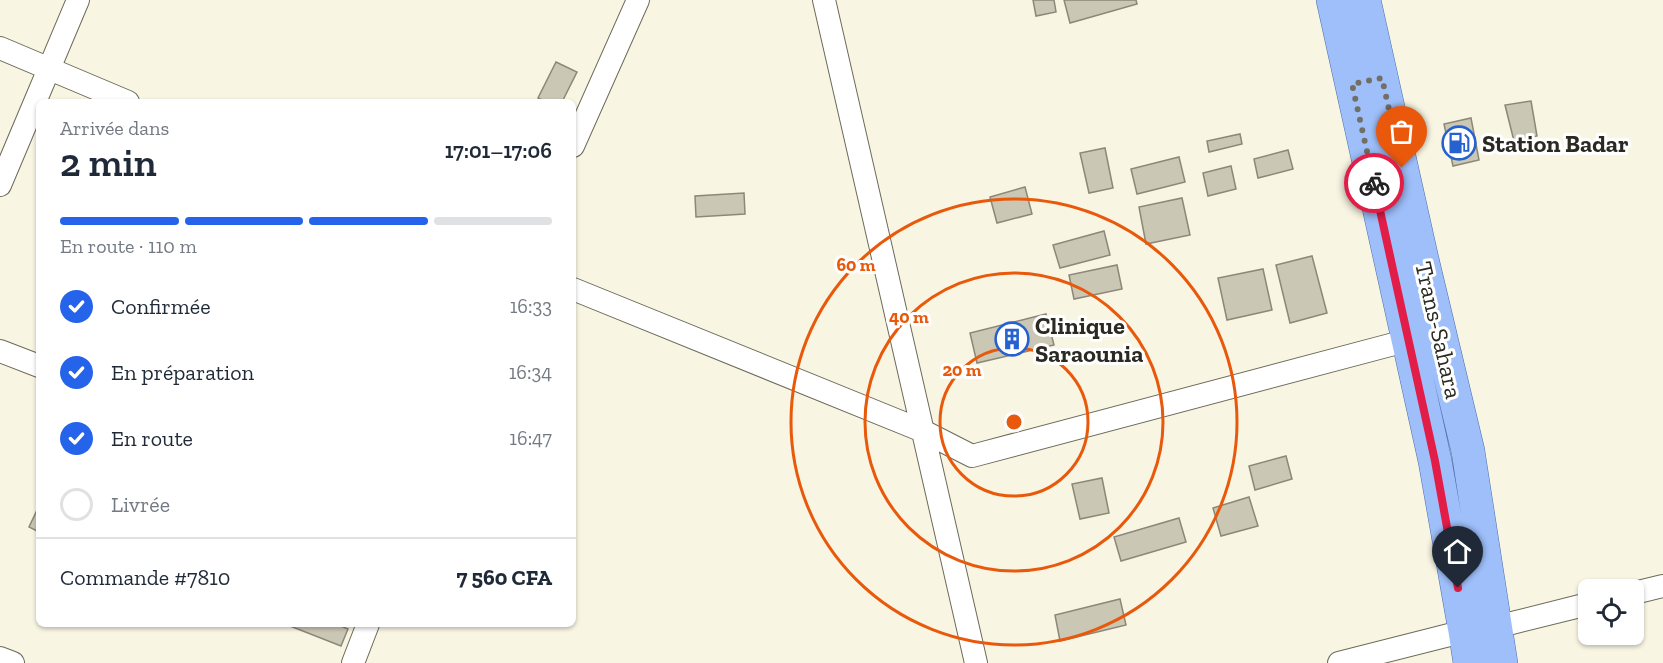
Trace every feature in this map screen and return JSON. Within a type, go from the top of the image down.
[{"type":"main road","name":"Trans-Sahara","points":[[1333,0],[1367,81],[1407,262],[1468,451],[1481,629],[1470,663]]},
{"type":"main road","name":"Trans-Sahara","points":[[1364,0],[1367,81]]},
{"type":"main road","name":"Trans-Sahara","points":[[1407,262],[1409,340],[1435,461],[1481,629],[1502,663]]},
{"type":"street","points":[[36,99],[78,0]]},
{"type":"street","points":[[576,139],[638,0]]},
{"type":"street","points":[[824,0],[976,663]]},
{"type":"street","points":[[0,48],[121,99]]},
{"type":"street","points":[[0,184],[36,100]]},
{"type":"street","points":[[576,290],[923,431],[972,456],[1409,340]]},
{"type":"street","points":[[0,351],[36,365]]},
{"type":"street","points":[[1644,591],[1663,586]]},
{"type":"street","points":[[1340,663],[1578,606]]},
{"type":"street","points":[[353,663],[367,627]]},
{"type":"street","points":[[0,658],[13,663]]},
{"type":"building","points":[[1033,0],[1054,0],[1056,12],[1036,16]]},
{"type":"building","points":[[1064,0],[1136,0],[1137,4],[1070,23]]},
{"type":"building","points":[[556,62],[577,72],[564,99],[538,98]]},
{"type":"building","points":[[1531,101],[1537,136],[1514,141],[1505,105]]},
{"type":"building","points":[[1471,118],[1479,160],[1453,166],[1444,124]]},
{"type":"building","points":[[1240,134],[1242,144],[1209,152],[1207,141]]},
{"type":"building","points":[[1105,148],[1113,188],[1089,193],[1080,153]]},
{"type":"building","points":[[1288,150],[1293,169],[1258,178],[1254,159]]},
{"type":"building","points":[[1179,157],[1185,182],[1137,194],[1131,169]]},
{"type":"building","points":[[1231,166],[1236,189],[1208,196],[1203,173]]},
{"type":"building","points":[[1025,187],[1032,214],[997,223],[990,197]]},
{"type":"building","points":[[744,193],[745,214],[696,217],[695,196]]},
{"type":"building","points":[[1182,198],[1190,235],[1146,244],[1139,207]]},
{"type":"building","points":[[1104,231],[1110,255],[1060,268],[1053,245]]},
{"type":"building","points":[[1312,256],[1327,313],[1290,323],[1276,265]]},
{"type":"building","points":[[1117,265],[1122,289],[1074,299],[1069,275]]},
{"type":"building","points":[[1263,269],[1272,310],[1227,320],[1218,278]]},
{"type":"building","name":"Clinique Saraounia","points":[[1046,314],[1054,345],[977,363],[970,333]]},
{"type":"building","points":[[1286,456],[1292,479],[1255,490],[1249,466]]},
{"type":"building","points":[[1102,478],[1109,513],[1080,519],[1072,484]]},
{"type":"building","points":[[1249,497],[1258,526],[1221,536],[1213,508]]},
{"type":"building","points":[[36,512],[36,530],[29,527]]},
{"type":"building","points":[[1179,518],[1186,542],[1121,561],[1114,537]]},
{"type":"building","points":[[1120,599],[1126,625],[1060,641],[1055,615]]},
{"type":"building","points":[[293,627],[343,627],[348,629],[341,646]]},
{"type":"way so far","points":[[1374,183],[1352,84],[1382,78],[1402,168]]},
{"type":"place","name":"Station Badar","points":[[1459,143]]},
{"type":"place","name":"Clinique Saraounia","points":[[1012,339]]},
{"type":"route","points":[[1374,183],[1435,461],[1458,588]]}]
